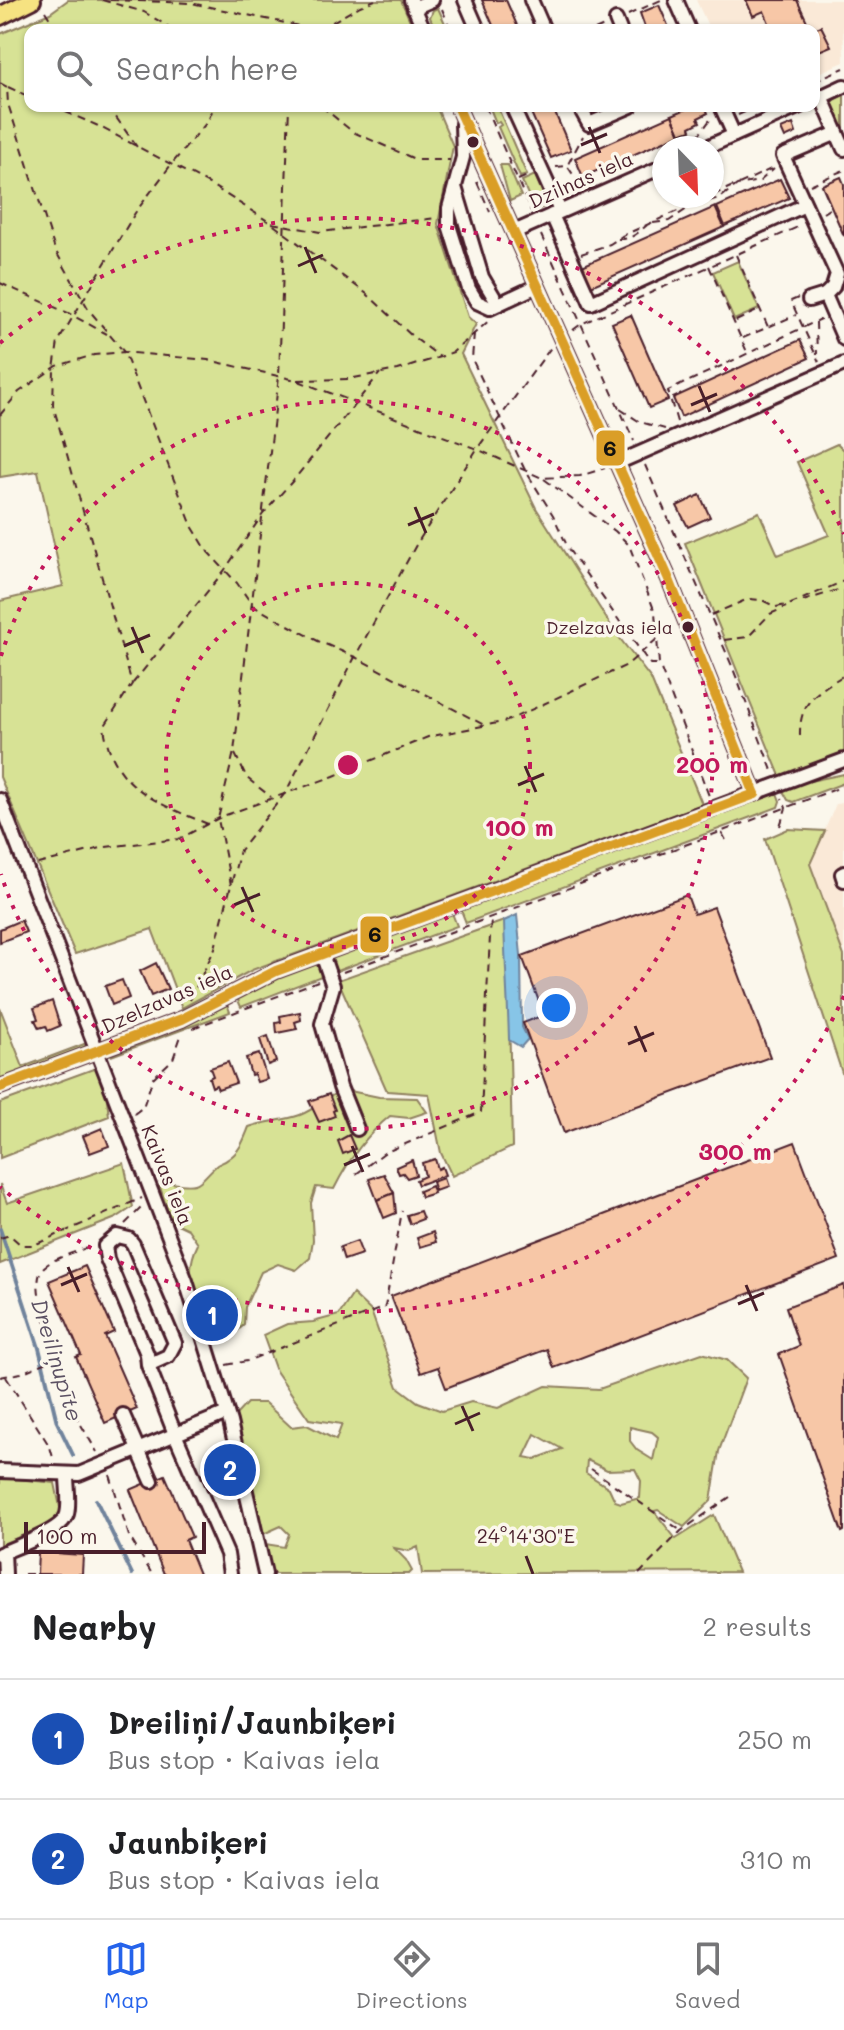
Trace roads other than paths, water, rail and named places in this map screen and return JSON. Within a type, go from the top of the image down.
[{"type":"main road","points":[[0,16],[38,6]]},
{"type":"street","points":[[465,0],[475,24]]},
{"type":"street","points":[[531,0],[541,24]]},
{"type":"street","points":[[676,0],[686,24]]},
{"type":"street","points":[[421,24],[413,4],[436,2]]},
{"type":"street","points":[[820,97],[844,86]]},
{"type":"street","points":[[820,102],[844,149]]},
{"type":"street","points":[[459,112],[463,157],[449,225],[469,289],[477,302],[494,306],[537,286]]},
{"type":"street","points":[[459,112],[668,577],[755,794]]},
{"type":"street","points":[[514,112],[591,303],[805,205]]},
{"type":"street","points":[[582,112],[589,124],[617,112]]},
{"type":"street","points":[[722,112],[734,135]]},
{"type":"street","points":[[724,138],[786,112]]},
{"type":"street","points":[[809,300],[825,295],[833,287],[837,274],[783,156],[837,133]]},
{"type":"street","name":"Dzilnas iela","points":[[514,232],[652,171]]},
{"type":"street","points":[[455,186],[482,277],[494,306]]},
{"type":"street","points":[[825,295],[844,339]]},
{"type":"street","points":[[617,463],[844,364]]},
{"type":"street","name":"Dzelzavas iela","points":[[0,1087],[182,1019],[276,971],[844,760]]},
{"type":"street","name":"Kaivas iela","points":[[0,800],[186,1281],[227,1413],[265,1574]]},
{"type":"street","points":[[844,873],[844,880]]},
{"type":"street","points":[[322,954],[333,986],[322,1024],[340,1087],[357,1129]]},
{"type":"street","points":[[148,1365],[168,1356],[175,1343],[133,1244],[129,1239],[117,1236],[105,1246],[107,1259],[147,1354],[148,1365],[175,1434],[227,1554],[230,1574]]},
{"type":"street","points":[[0,1471],[79,1474],[227,1413]]},
{"type":"street","points":[[123,1415],[152,1481]]},
{"type":"street","points":[[5,1574],[2,1553],[56,1529],[64,1522],[67,1515],[67,1475]]},
{"type":"water","points":[[517,915],[522,1027],[528,1039],[521,1047],[509,1040],[504,921]]},
{"type":"waterway","name":"Dreiliņupīte","points":[[0,1229],[39,1348],[57,1422],[73,1455]]},
{"type":"waterway","name":"Dreiliņupīte","points":[[96,1500],[132,1574]]},
{"type":"place","name":"Dzelzavas iela","points":[[688,627]]},
{"type":"place","name":"Dreiliņi/Jaunbiķeri","points":[[212,1315]]},
{"type":"place","name":"Jaunbiķeri","points":[[230,1470]]}]
